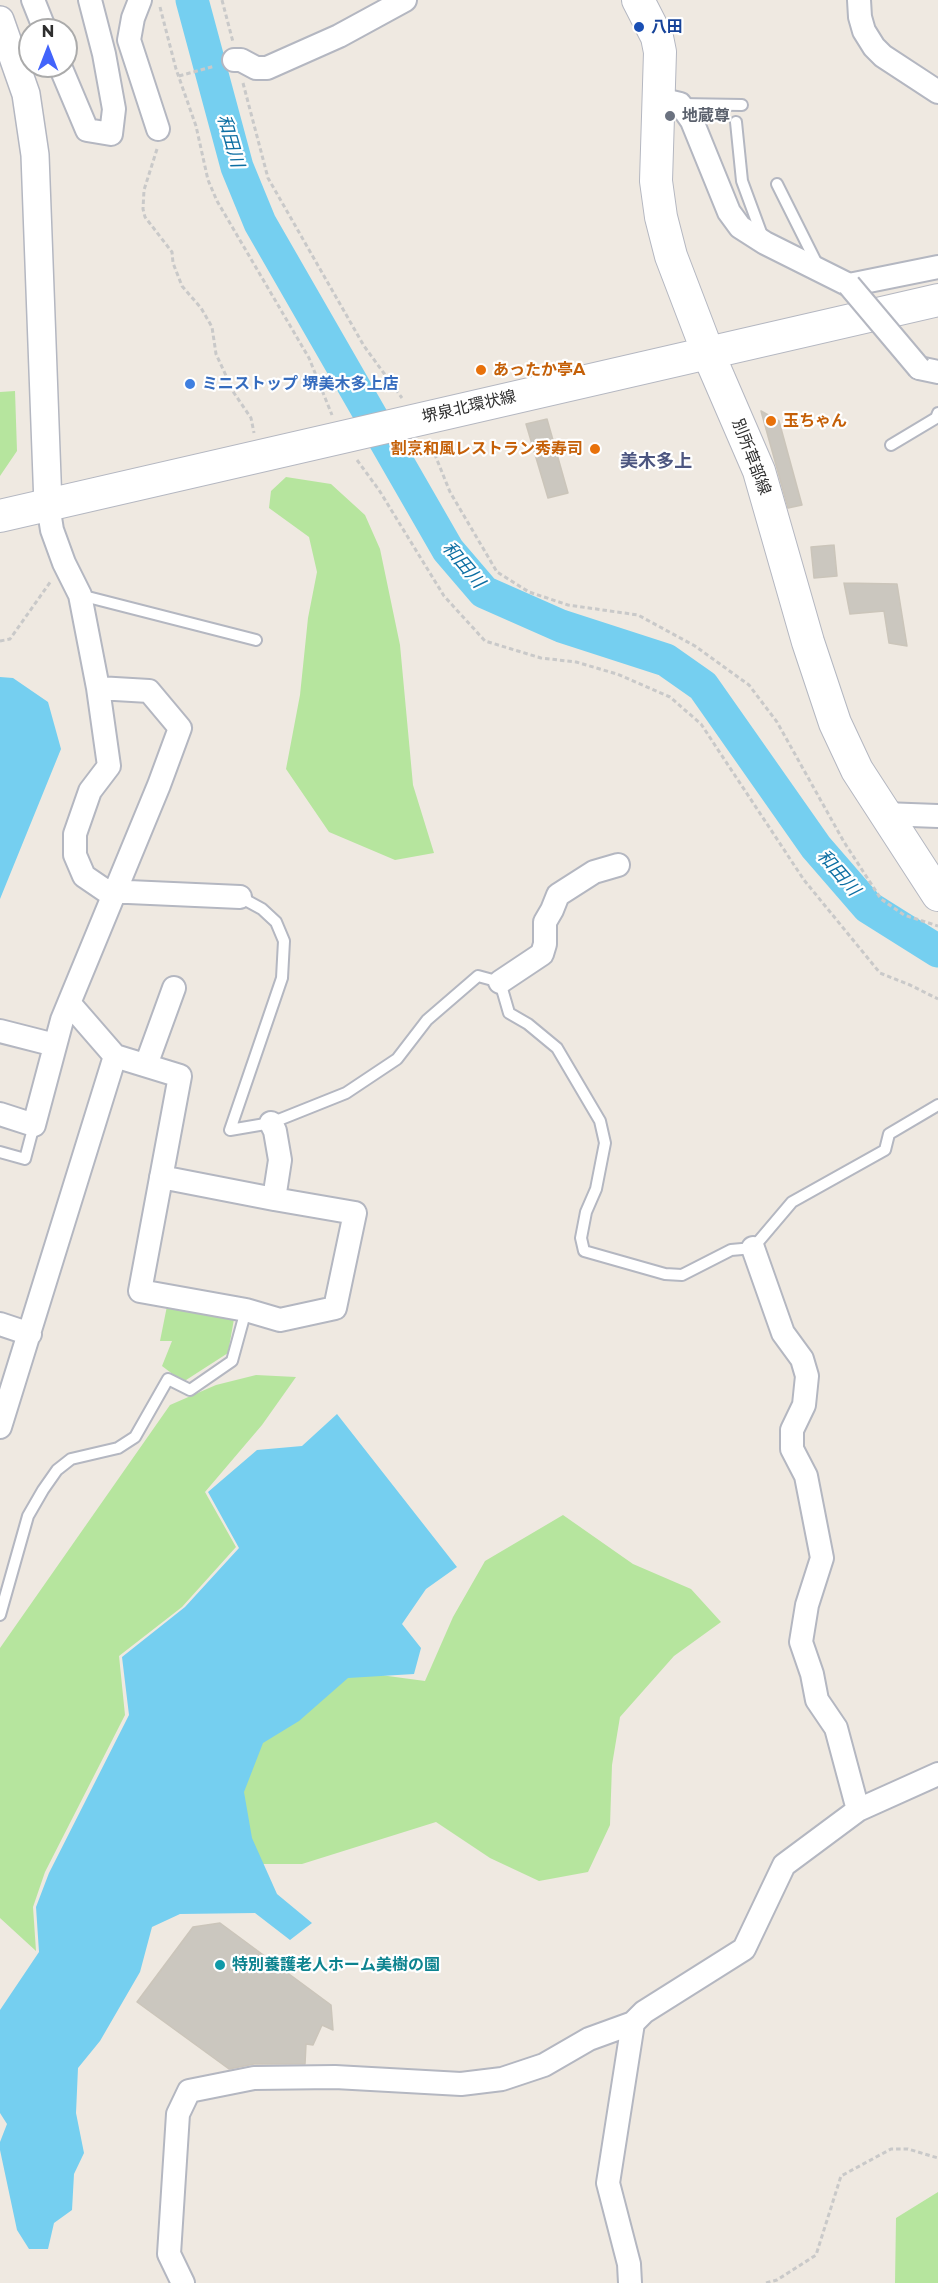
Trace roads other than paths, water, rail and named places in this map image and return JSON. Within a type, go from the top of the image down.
[{"type":"main road","name":"別所草部線","points":[[638,0],[657,37],[670,102],[657,182],[660,217],[671,256],[708,353],[759,471],[808,642],[835,723],[857,770],[938,895]]},
{"type":"main road","name":"堺泉北環状線","points":[[0,516],[938,300]]},
{"type":"street","points":[[33,0],[40,18]]},
{"type":"street","points":[[65,78],[87,130],[111,134],[114,109],[104,54],[90,0]]},
{"type":"street","points":[[140,0],[133,18],[129,40],[158,129]]},
{"type":"street","points":[[237,60],[256,68],[267,68],[281,63],[339,36],[405,0]]},
{"type":"street","points":[[859,0],[864,31],[874,47],[883,56],[938,92]]},
{"type":"street","points":[[0,20],[26,94],[35,154],[48,505],[52,530],[64,563],[80,595],[98,688],[109,766],[90,791],[75,834],[75,855],[84,876],[106,891],[240,897]]},
{"type":"street","points":[[670,102],[692,121],[729,212],[740,227],[765,243],[849,285],[929,370]]},
{"type":"street","points":[[849,285],[938,267]]},
{"type":"street","points":[[0,1114],[34,1125],[55,1045],[69,1003],[159,785],[180,728],[150,691],[98,688]]},
{"type":"street","points":[[884,814],[938,816]]},
{"type":"street","points":[[500,982],[542,954],[544,922],[558,895],[594,872],[618,865]]},
{"type":"street","points":[[146,1065],[174,988]]},
{"type":"street","points":[[69,1003],[115,1056],[180,1076],[161,1177],[140,1291],[246,1310],[280,1320],[335,1308],[355,1213],[161,1177]]},
{"type":"street","points":[[0,1031],[55,1045]]},
{"type":"street","points":[[0,1427],[115,1056]]},
{"type":"street","points":[[272,1123],[280,1160],[274,1199]]},
{"type":"street","points":[[753,1248],[783,1333],[802,1359],[807,1376],[804,1405],[792,1430],[792,1449],[806,1476],[822,1558],[807,1605],[801,1642],[812,1674],[817,1700],[836,1728],[858,1810]]},
{"type":"street","points":[[0,1324],[30,1334]]},
{"type":"street","points":[[183,2283],[168,2254],[178,2114],[189,2091],[254,2078],[335,2077],[461,2084],[502,2079],[543,2065],[589,2039],[633,2023],[644,2012],[744,1949],[784,1865],[858,1810],[938,1774]]},
{"type":"street","points":[[630,2283],[629,2264],[608,2183],[633,2023]]},
{"type":"lane","points":[[670,102],[742,105]]},
{"type":"lane","points":[[736,122],[742,181],[765,243]]},
{"type":"lane","points":[[777,184],[820,270]]},
{"type":"lane","points":[[891,445],[936,418],[938,413]]},
{"type":"lane","points":[[80,595],[256,640]]},
{"type":"lane","points":[[240,897],[262,909],[276,922],[285,942],[282,978],[230,1130],[272,1123],[346,1093],[397,1059],[427,1020],[478,976],[500,982],[509,1012],[557,1048],[600,1120],[605,1143],[596,1189],[586,1212],[581,1238],[584,1251],[665,1274],[682,1275],[731,1250],[753,1248],[792,1202],[885,1150],[889,1134],[938,1105]]},
{"type":"lane","points":[[0,1152],[25,1159],[34,1125]]},
{"type":"lane","points":[[0,1615],[28,1516],[42,1490],[57,1470],[71,1459],[118,1448],[135,1437],[168,1379],[190,1390],[232,1361],[246,1310]]},
{"type":"water","points":[[0,677],[13,678],[48,702],[61,749],[0,899]]},
{"type":"water","points":[[337,1414],[457,1567],[426,1589],[402,1624],[421,1648],[414,1674],[348,1678],[299,1721],[263,1743],[244,1792],[252,1838],[277,1894],[312,1923],[290,1940],[255,1913],[180,1914],[152,1927],[140,1972],[100,2041],[78,2068],[76,2113],[84,2153],[74,2174],[72,2210],[54,2223],[48,2249],[29,2249],[17,2230],[0,2150],[0,2142],[7,2124],[0,2113],[0,2010],[39,1952],[36,1907],[49,1873],[129,1715],[122,1657],[185,1607],[239,1548],[208,1492],[257,1450],[302,1446]]},
{"type":"waterway","name":"和田川","points":[[192,0],[237,167],[260,223],[448,550],[484,592],[561,626],[666,660],[703,686],[816,847],[868,907],[938,951]]},
{"type":"place","name":"八田","points":[[639,27]]},
{"type":"place","name":"地蔵尊","points":[[670,116]]},
{"type":"place","name":"あったか亭A","points":[[481,370]]},
{"type":"place","name":"ミニストップ 堺美木多上店","points":[[190,384]]},
{"type":"place","name":"玉ちゃん","points":[[771,421]]},
{"type":"place","name":"割烹和風レストラン秀寿司","points":[[595,449]]},
{"type":"place","name":"特別養護老人ホーム美樹の園","points":[[220,1965]]},
{"type":"district","name":"美木多上","points":[[656,462]]}]
